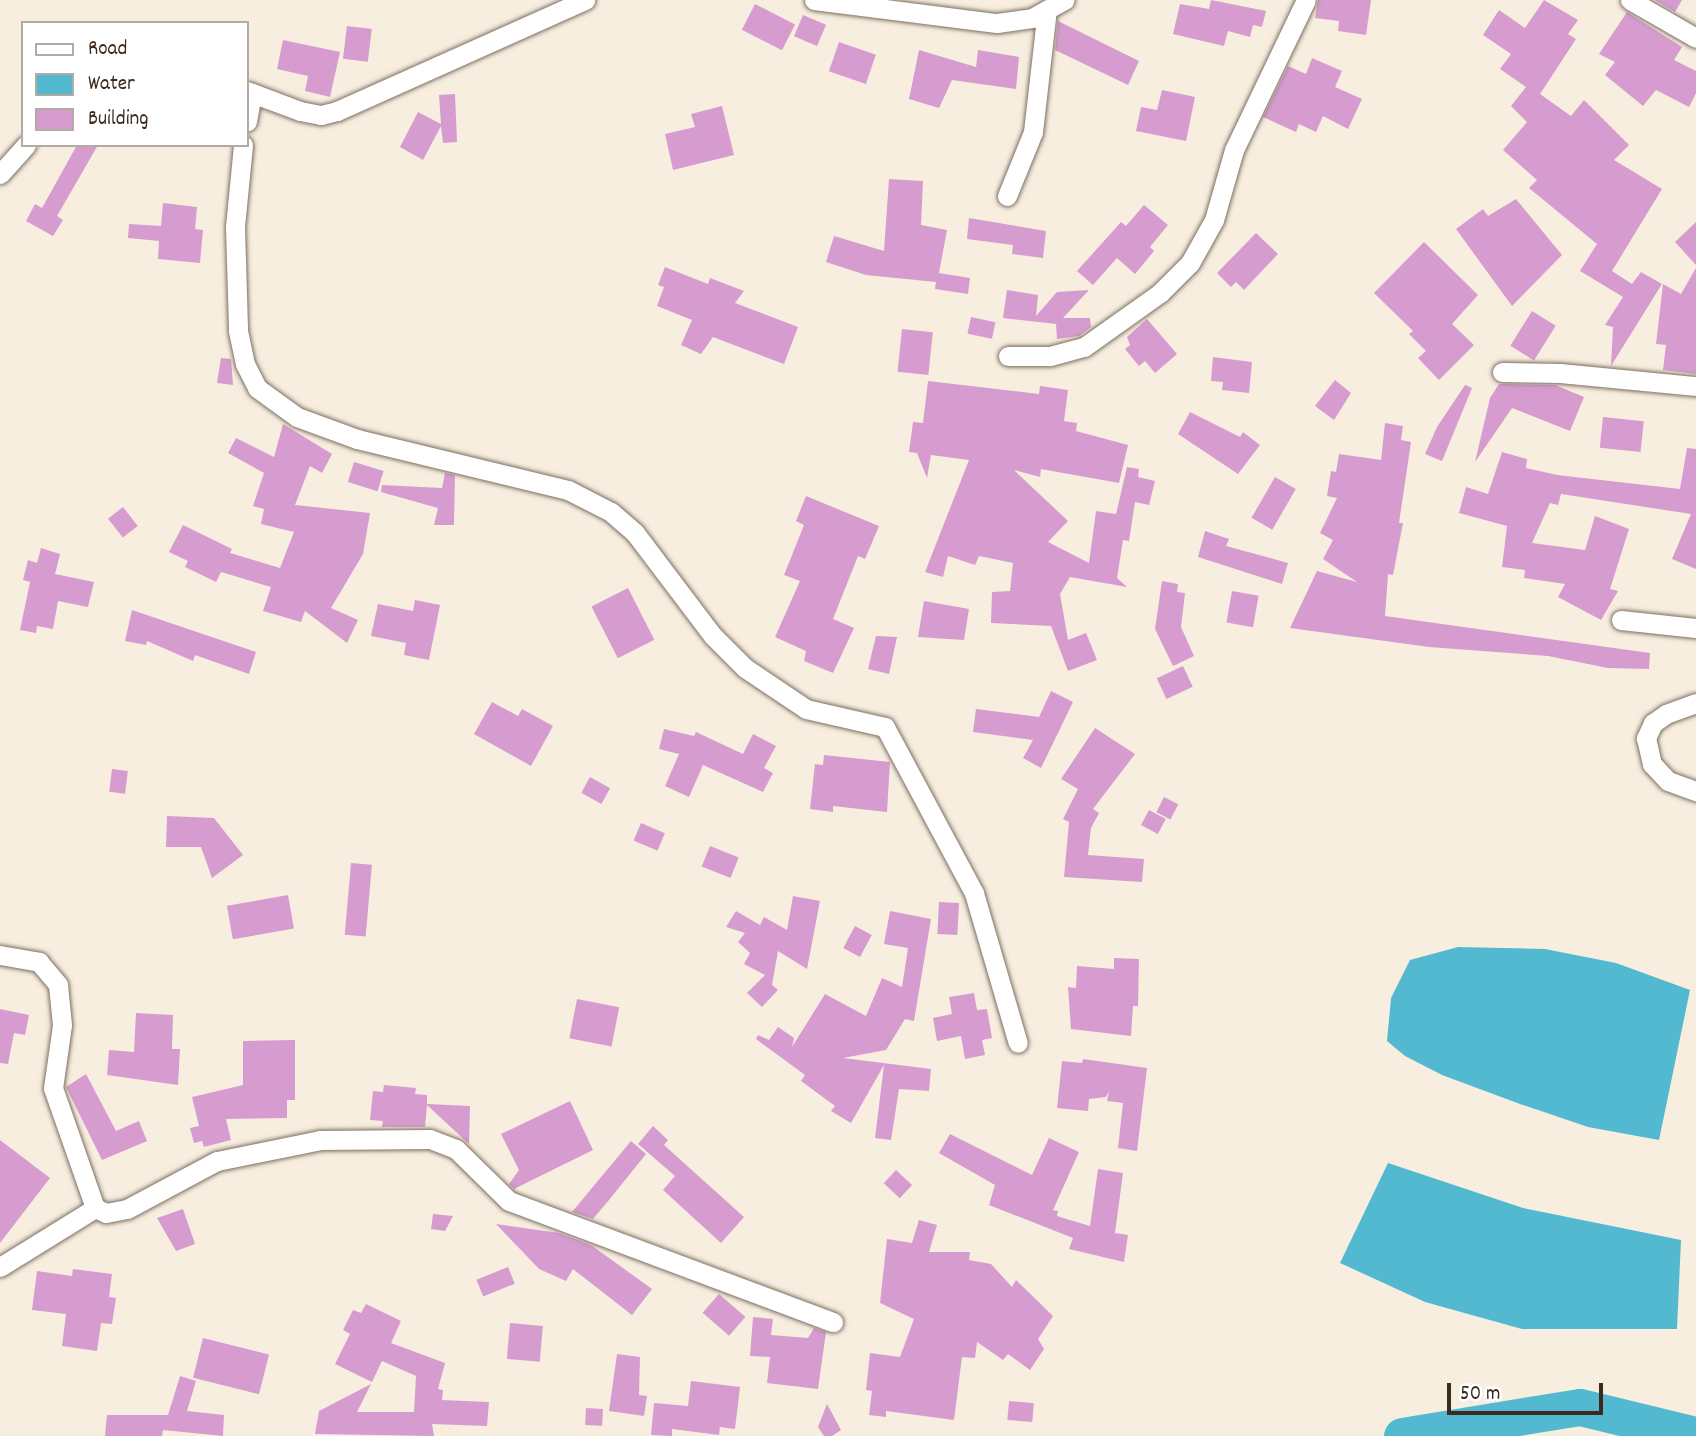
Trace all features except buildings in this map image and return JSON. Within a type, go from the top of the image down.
[{"type":"street","points":[[249,92],[300,111],[321,115],[337,111],[585,0]]},
{"type":"street","points":[[814,0],[932,7],[998,23],[1032,18],[1064,0]]},
{"type":"street","points":[[1008,356],[1050,356],[1084,346],[1160,293],[1190,263],[1214,220],[1234,150],[1306,0]]},
{"type":"street","points":[[1630,0],[1696,38]]},
{"type":"street","points":[[1007,196],[1033,132],[1046,10]]},
{"type":"street","points":[[0,174],[24,147]]},
{"type":"street","points":[[243,147],[234,227],[239,331],[245,365],[257,388],[297,417],[357,439],[568,490],[611,512],[635,533],[713,636],[745,668],[806,709],[885,727],[974,892],[1018,1044]]},
{"type":"street","points":[[1502,372],[1560,373],[1696,386]]},
{"type":"street","points":[[1621,620],[1696,628]]},
{"type":"street","points":[[1696,703],[1666,714],[1653,723],[1646,738],[1652,764],[1668,781],[1696,791]]},
{"type":"street","points":[[0,955],[39,962],[58,985],[62,1025],[54,1088],[95,1209]]},
{"type":"street","points":[[95,1209],[106,1213],[127,1209],[217,1161],[320,1140],[430,1139],[456,1149],[509,1201],[833,1322]]},
{"type":"street","points":[[0,1267],[95,1209]]},
{"type":"water","points":[[1458,947],[1545,949],[1616,963],[1690,990],[1659,1140],[1588,1127],[1520,1104],[1442,1075],[1405,1056],[1387,1041],[1391,998],[1410,960]]},
{"type":"water","points":[[1388,1163],[1523,1208],[1681,1240],[1677,1329],[1522,1329],[1425,1302],[1340,1263]]},
{"type":"waterway","points":[[1402,1436],[1580,1407],[1696,1435]]}]
